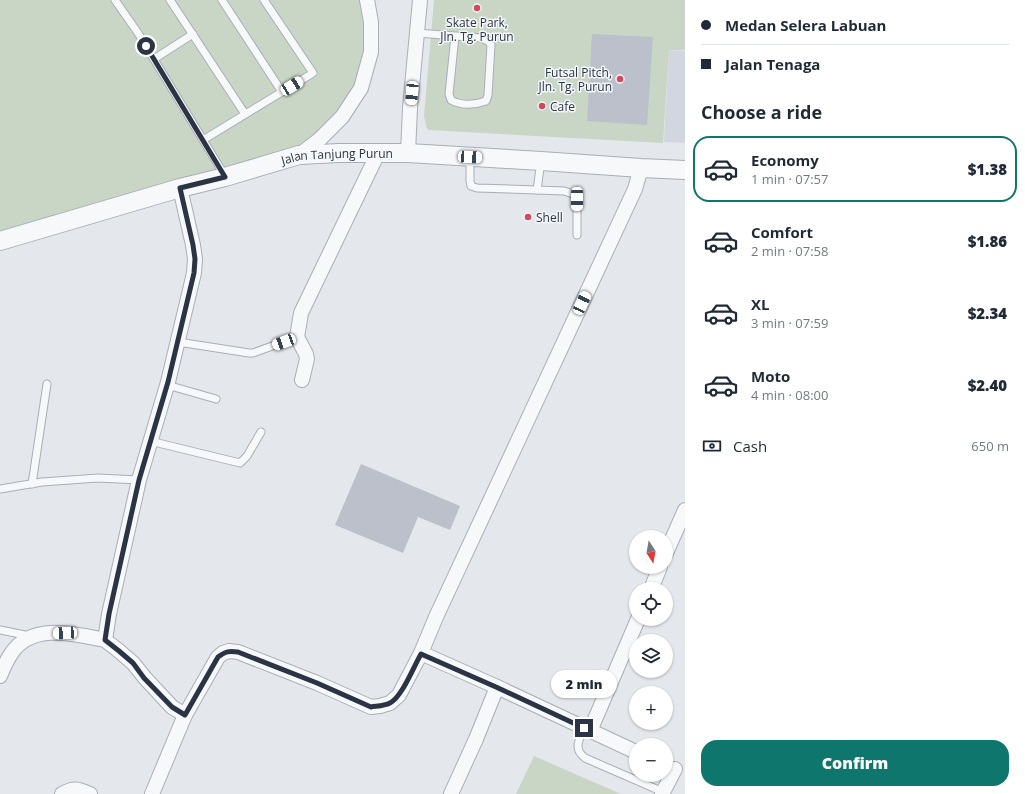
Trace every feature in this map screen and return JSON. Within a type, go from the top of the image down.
[{"type":"street","points":[[299,154],[320,139],[342,118],[361,88],[371,52],[371,22],[367,0]]},
{"type":"street","points":[[408,153],[410,108],[420,0]]},
{"type":"street","points":[[302,380],[307,359],[297,337],[301,313],[378,153]]},
{"type":"street","name":"Jalan Tanjung Purun","points":[[0,241],[180,188],[225,177],[299,154],[408,153],[685,170]]},
{"type":"street","points":[[152,794],[185,715],[218,657],[223,653],[229,651],[238,652],[288,671],[371,707],[390,703],[399,695],[421,654],[440,609],[635,189],[641,168]]},
{"type":"street","points":[[105,640],[109,614],[139,480],[167,385],[194,273],[195,259],[193,245],[180,188]]},
{"type":"street","points":[[673,543],[680,533],[685,510]]},
{"type":"street","points":[[587,729],[635,626]]},
{"type":"street","points":[[0,676],[11,653],[21,643],[32,637],[44,634],[65,633],[105,640],[133,663],[144,678],[172,707],[185,715]]},
{"type":"street","points":[[421,654],[629,749]]},
{"type":"street","points":[[451,794],[476,739],[496,687]]},
{"type":"street","points":[[662,793],[675,769]]},
{"type":"street","points":[[62,794],[71,790],[79,790],[90,794]]},
{"type":"lane","points":[[115,0],[154,59],[225,177]]},
{"type":"lane","points":[[170,0],[245,114]]},
{"type":"lane","points":[[222,0],[282,92]]},
{"type":"lane","points":[[203,140],[313,73],[264,0]]},
{"type":"lane","points":[[417,33],[481,38],[488,41],[491,45],[488,95],[486,101],[477,104],[456,103],[451,100],[449,94],[455,36]]},
{"type":"lane","points":[[154,59],[193,34]]},
{"type":"lane","points":[[470,157],[471,186],[477,188],[564,191],[573,194],[577,199],[577,235]]},
{"type":"lane","points":[[537,190],[541,161]]},
{"type":"lane","points":[[178,342],[250,354],[297,337]]},
{"type":"lane","points":[[32,484],[46,384]]},
{"type":"lane","points":[[167,385],[216,399]]},
{"type":"lane","points":[[150,441],[240,463],[247,456],[261,432]]},
{"type":"lane","points":[[0,489],[32,484],[98,478],[139,480]]},
{"type":"lane","points":[[0,630],[32,637]]},
{"type":"lane","points":[[587,729],[579,740],[578,750],[581,755],[662,793]]},
{"type":"shaded area","points":[[669,50],[685,51],[685,143],[664,142]]},
{"type":"green space","points":[[0,0],[361,0],[365,24],[365,52],[356,85],[339,113],[318,136],[295,150],[0,235]]},
{"type":"green space","points":[[434,0],[685,0],[685,50],[669,50],[663,143],[428,130],[424,116]]},
{"type":"green space","points":[[534,756],[621,794],[516,794]]},
{"type":"building","name":"Futsal Pitch, Jln. Tg. Purun","points":[[592,34],[653,37],[647,125],[587,121]]},
{"type":"building","points":[[361,464],[460,506],[450,530],[418,517],[403,553],[335,525]]},
{"type":"place","name":"Skate Park, Jln. Tg. Purun","points":[[477,8]]},
{"type":"place","name":"Futsal Pitch, Jln. Tg. Purun","points":[[620,79]]},
{"type":"place","name":"Cafe","points":[[542,106]]},
{"type":"place","name":"Shell","points":[[528,217]]},
{"type":"route","points":[[146,46],[225,177],[180,188],[193,245],[195,259],[194,273],[168,382],[139,480],[109,614],[105,640],[133,663],[144,678],[172,707],[185,715],[218,657],[229,651],[238,652],[293,673],[371,707],[390,703],[399,695],[421,654],[584,728]]}]
